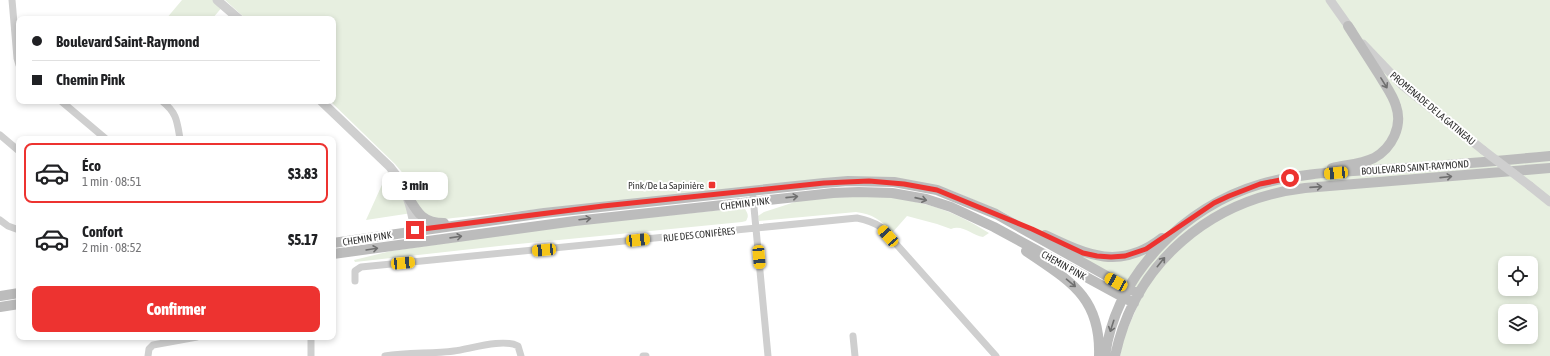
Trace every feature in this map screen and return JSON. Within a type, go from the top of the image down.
[{"type":"main road","points":[[1275,180],[1369,160],[1386,149],[1394,138],[1398,125],[1396,105],[1392,96],[1348,26]]},
{"type":"main road","name":"BOULEVARD SAINT-RAYMOND","points":[[1105,356],[1114,322],[1127,293],[1144,266],[1158,248],[1187,221],[1214,203],[1229,196],[1275,180],[1312,175],[1550,156]]},
{"type":"main road","name":"BOULEVARD SAINT-RAYMOND","points":[[1115,356],[1122,329],[1137,298],[1150,276],[1164,258],[1196,229],[1227,210],[1250,200],[1273,193],[1305,188],[1550,168]]},
{"type":"main road","name":"CHEMIN PINK","points":[[336,243],[415,230],[544,213],[848,181],[894,182],[937,190],[996,214],[1127,293]]},
{"type":"main road","name":"CHEMIN PINK","points":[[336,254],[605,217],[848,192],[892,193],[951,207],[1137,298]]},
{"type":"main road","points":[[406,195],[414,208],[423,218],[436,222],[544,213]]},
{"type":"main road","points":[[996,214],[1083,253],[1111,257],[1125,256],[1146,249],[1187,221]]},
{"type":"main road","points":[[994,227],[1057,272],[1074,285],[1082,294],[1092,309],[1097,325],[1100,343],[1100,356]]},
{"type":"main road","points":[[0,296],[16,293]]},
{"type":"main road","points":[[0,307],[16,304]]},
{"type":"street","points":[[12,0],[16,19]]},
{"type":"street","points":[[217,0],[236,16]]},
{"type":"street","name":"PROMENADE DE LA GATINEAU","points":[[1330,0],[1348,26],[1402,85],[1550,202]]},
{"type":"street","points":[[65,104],[102,136]]},
{"type":"street","points":[[165,104],[176,116],[179,136]]},
{"type":"street","points":[[324,104],[390,167],[398,177],[406,195],[417,242]]},
{"type":"street","points":[[0,135],[16,148]]},
{"type":"street","points":[[752,191],[757,228],[768,356]]},
{"type":"street","name":"RUE DES CONIFÈRES","points":[[355,281],[355,271],[361,267],[857,218],[865,219],[881,227],[996,356]]},
{"type":"street","points":[[0,220],[8,226],[16,229]]},
{"type":"street","points":[[853,336],[855,356]]},
{"type":"street","points":[[148,356],[149,349],[153,345],[180,340]]},
{"type":"street","points":[[311,340],[311,356]]},
{"type":"street","points":[[385,356],[453,351],[473,346],[508,343],[518,346],[521,356]]},
{"type":"green space","points":[[182,0],[217,0],[224,5],[215,16],[169,16]]},
{"type":"green space","points":[[225,0],[1550,0],[1550,356],[1120,356],[1124,337],[1141,298],[1084,258],[1003,212],[948,189],[823,180],[439,219],[426,214],[417,205],[401,171],[333,104],[336,104],[336,16],[243,16]]},
{"type":"green space","points":[[390,167],[412,213],[366,220]]},
{"type":"green space","points":[[881,196],[924,204],[950,212],[989,233],[983,237],[963,229],[951,229],[907,216],[892,233],[876,218],[867,214],[856,212],[759,221],[758,216],[764,212],[798,201],[823,198]]},
{"type":"green space","points":[[741,208],[745,209],[748,215],[746,221],[742,222],[355,262],[354,260],[391,251],[574,225]]},
{"type":"place","name":"Pink/De La Sapinière","points":[[712,185]]},
{"type":"route","points":[[415,230],[603,206],[824,183],[869,181],[894,182],[937,190],[970,202],[1083,253],[1111,257],[1125,256],[1146,249],[1214,203],[1229,196],[1260,184],[1290,178]]}]
